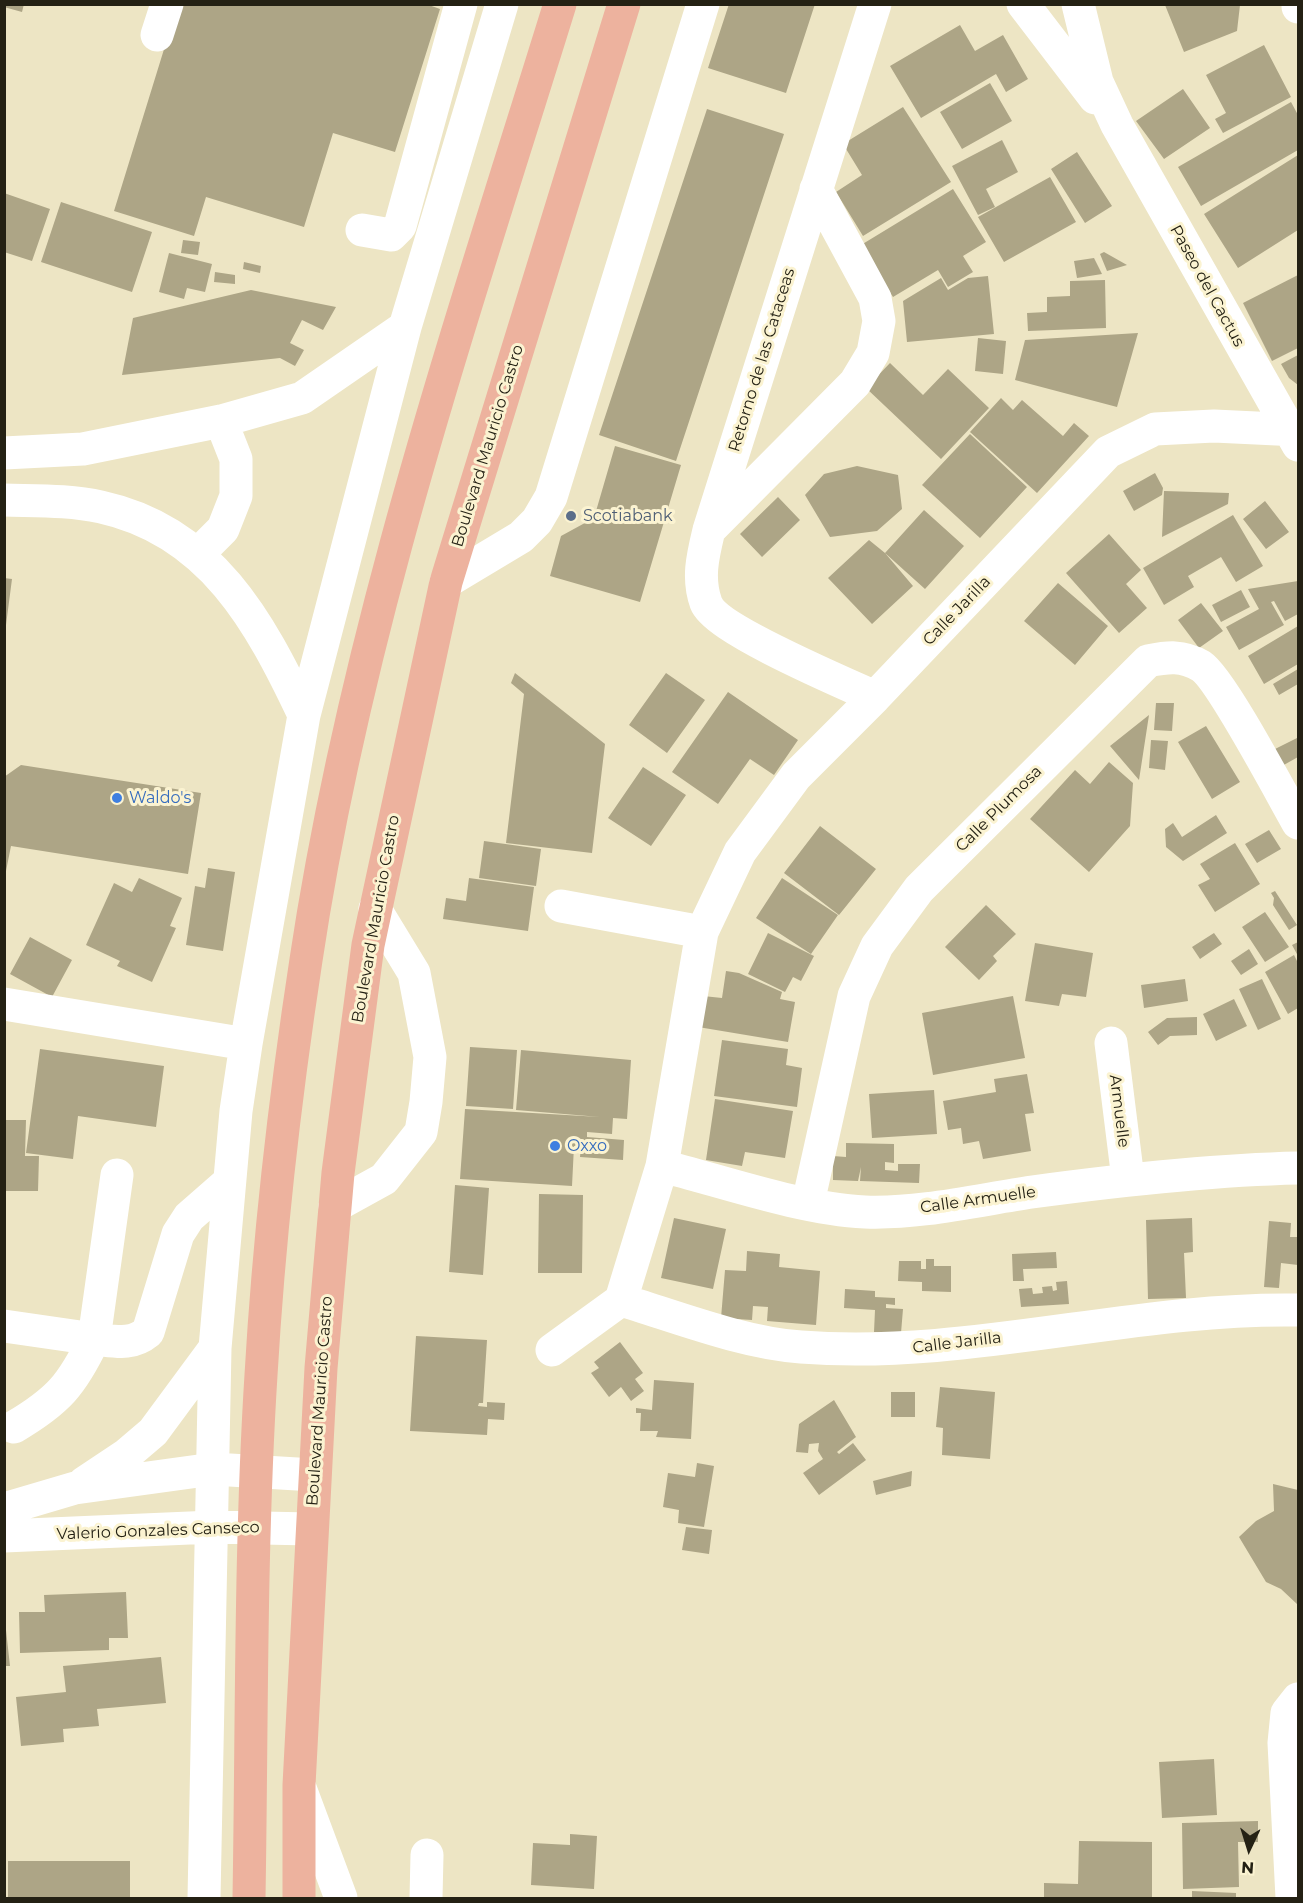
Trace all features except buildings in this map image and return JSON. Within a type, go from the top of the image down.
[{"type":"main road","points":[[249,1899],[261,1365],[272,1223],[306,957],[353,708],[392,554],[426,430],[560,4]]},
{"type":"main road","name":"Boulevard Mauricio Castro","points":[[299,1899],[299,1785],[321,1368],[335,1206],[351,1064],[375,909],[446,582],[624,4]]},
{"type":"street","points":[[157,35],[167,4]]},
{"type":"street","points":[[362,230],[391,235],[400,226],[461,4]]},
{"type":"street","points":[[204,1899],[216,1348],[230,1182],[246,1044],[304,715],[405,327],[502,4]]},
{"type":"street","points":[[446,582],[521,537],[537,520],[551,497],[703,4]]},
{"type":"street","name":"Retorno de las Cataceas","points":[[874,4],[709,530],[700,573],[706,606],[735,630],[875,697]]},
{"type":"street","name":"Paseo del Cactus","points":[[1023,4],[1117,125]]},
{"type":"street","name":"Paseo del Cactus","points":[[1078,4],[1096,82],[1117,125],[1295,435]]},
{"type":"street","points":[[709,530],[855,383],[873,353],[879,321],[874,298],[816,189]]},
{"type":"street","points":[[4,453],[83,448],[221,421],[302,398],[405,327]]},
{"type":"street","points":[[198,554],[223,529],[236,496],[236,459],[221,421]]},
{"type":"street","name":"Calle Jarilla","points":[[1295,435],[1214,426],[1155,429],[1108,452],[875,697],[796,776],[740,852],[702,932],[662,1166],[621,1300],[721,1331],[799,1347],[905,1349],[1136,1319],[1299,1310]]},
{"type":"street","points":[[4,500],[99,507],[170,532],[198,554],[229,585],[259,628],[304,715]]},
{"type":"street","name":"Calle Plumosa","points":[[808,1203],[854,996],[877,946],[919,890],[1148,661],[1176,656],[1203,667],[1225,697],[1299,823]]},
{"type":"street","points":[[561,906],[702,932]]},
{"type":"street","points":[[335,1206],[384,1179],[421,1132],[426,1102],[430,1058],[414,973],[375,909]]},
{"type":"street","points":[[4,1004],[246,1044]]},
{"type":"street","name":"Armuelle","points":[[1111,1043],[1128,1179]]},
{"type":"street","name":"Calle Armuelle","points":[[662,1166],[808,1203],[866,1212],[926,1208],[1128,1179],[1228,1169],[1299,1168]]},
{"type":"street","points":[[14,1426],[44,1409],[60,1394],[77,1374],[94,1339],[117,1175]]},
{"type":"street","points":[[4,1326],[126,1343],[139,1340],[148,1332],[178,1234],[189,1217],[230,1182]]},
{"type":"street","points":[[552,1350],[621,1300]]},
{"type":"street","points":[[75,1488],[126,1455],[153,1432],[216,1348]]},
{"type":"street","points":[[4,1509],[75,1488],[213,1469],[314,1475]]},
{"type":"street","name":"Valerio Gonzales Canseco","points":[[4,1536],[213,1527],[311,1529]]},
{"type":"street","points":[[1292,1899],[1284,1743],[1287,1713],[1299,1699]]},
{"type":"street","points":[[299,1785],[341,1899]]},
{"type":"street","points":[[426,1899],[427,1855]]},
{"type":"place","name":"Scotiabank","points":[[571,516]]},
{"type":"place","name":"Waldo's","points":[[117,798]]},
{"type":"place","name":"Oxxo","points":[[555,1146]]}]
